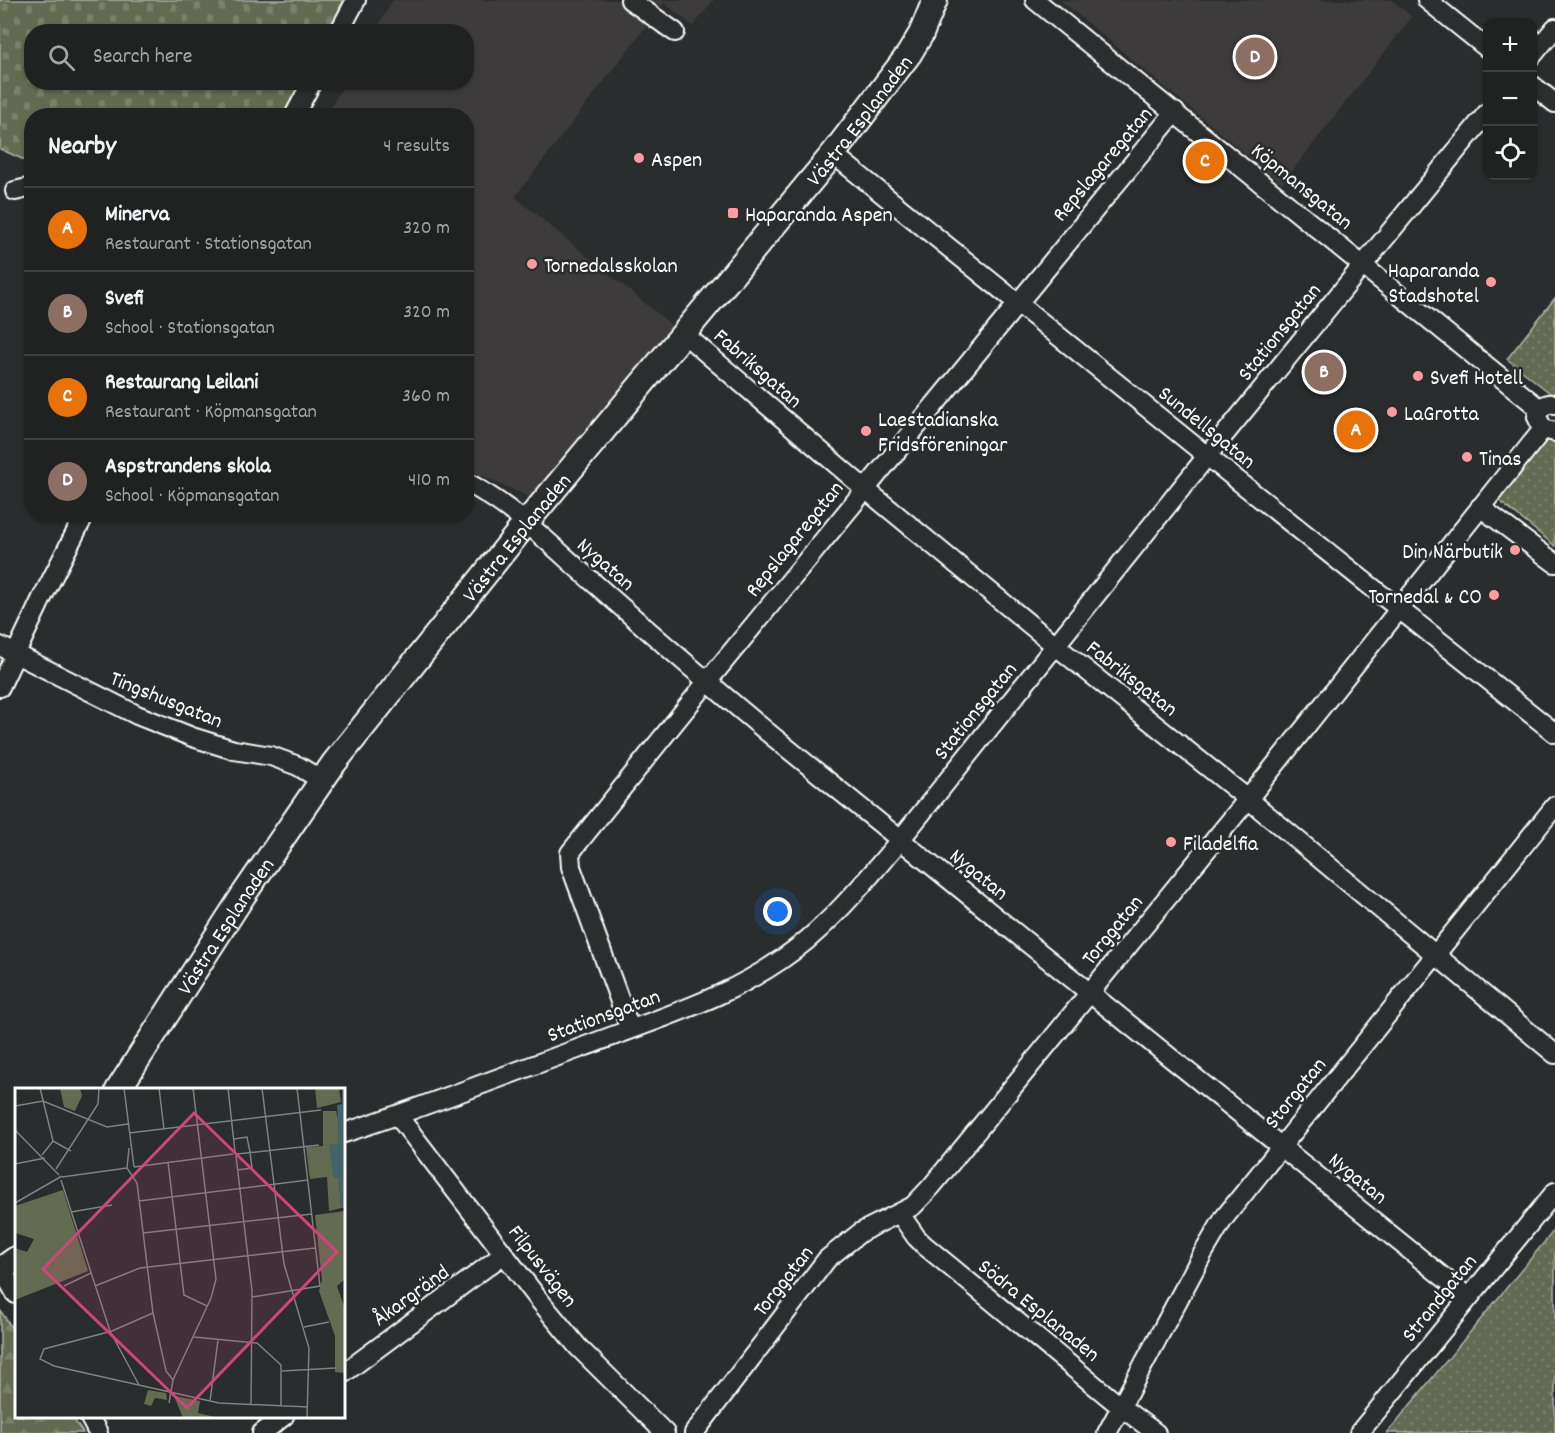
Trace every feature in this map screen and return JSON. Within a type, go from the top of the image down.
[{"type":"street","points":[[343,24],[356,0]]},
{"type":"street","points":[[630,0],[675,32]]},
{"type":"street","name":"Västra Esplanaden","points":[[119,1088],[321,780],[526,523],[832,154],[909,54],[921,34],[935,0]]},
{"type":"street","name":"Köpmansgatan","points":[[1035,0],[1364,264],[1548,406]]},
{"type":"street","points":[[1427,0],[1483,45]]},
{"type":"street","points":[[1537,51],[1555,28]]},
{"type":"street","points":[[1537,88],[1555,103]]},
{"type":"street","points":[[298,108],[308,90]]},
{"type":"street","name":"Repslagaregatan","points":[[630,1029],[571,867],[570,853],[864,488],[1174,112]]},
{"type":"street","name":"Stationsgatan","points":[[345,1133],[398,1116],[630,1029],[690,1009],[729,992],[807,940],[852,897],[900,840],[1207,456],[1483,117]]},
{"type":"street","name":"Sundellsgatan","points":[[832,154],[1555,734]]},
{"type":"street","name":"Fabriksgatan","points":[[684,334],[864,488],[1056,646],[1248,799],[1555,1054]]},
{"type":"street","name":"Torggatan","points":[[694,1433],[827,1259],[853,1237],[913,1206],[931,1187],[1248,799],[1480,507],[1549,430],[1538,421],[1548,406]]},
{"type":"street","name":"Nygatan","points":[[474,486],[487,493],[526,523],[706,682],[1468,1297]]},
{"type":"street","points":[[1480,507],[1555,562]]},
{"type":"street","points":[[0,687],[8,650],[81,522]]},
{"type":"street","name":"Tingshusgatan","points":[[8,650],[136,715],[234,750],[271,756],[297,766],[321,780]]},
{"type":"street","name":"Storgatan","points":[[1107,1433],[1224,1218],[1555,806]]},
{"type":"street","name":"Filpusvägen","points":[[398,1116],[578,1347],[665,1433]]},
{"type":"street","name":"Strandgatan","points":[[1359,1433],[1555,1192]]},
{"type":"street","name":"Södra Esplanaden","points":[[900,1214],[924,1245],[1121,1407],[1156,1433]]},
{"type":"street","name":"Åkargränd","points":[[345,1372],[504,1254]]},
{"type":"street","points":[[5,1266],[15,1291]]},
{"type":"street","points":[[90,1418],[98,1433]]},
{"type":"street","points":[[262,1433],[281,1418]]},
{"type":"shaded area","name":"Tornedalsskolan","points":[[393,0],[714,0],[693,26],[664,3],[515,197],[679,331],[538,501],[474,472],[474,108],[330,108],[341,90],[474,90],[474,24],[379,24]]},
{"type":"shaded area","points":[[1060,0],[1392,0],[1412,17],[1282,184]]},
{"type":"green space","points":[[0,0],[351,0],[338,24],[24,24],[24,90],[301,90],[290,108],[24,108],[24,160],[0,149]]},
{"type":"green space","points":[[1555,298],[1555,397],[1507,359]]},
{"type":"green space","points":[[1555,440],[1555,546],[1498,500],[1546,441]]},
{"type":"green space","points":[[1555,1229],[1555,1433],[1387,1433]]},
{"type":"green space","points":[[0,1310],[15,1332],[15,1418],[73,1418],[83,1433],[0,1433]]},
{"type":"place","name":"Aspstrandens skola","points":[[1255,57]]},
{"type":"place","name":"Aspen","points":[[639,158]]},
{"type":"place","name":"Restaurang Leilani","points":[[1205,161]]},
{"type":"place","name":"Haparanda Aspen","points":[[733,213]]},
{"type":"place","name":"Tornedalsskolan","points":[[532,264]]},
{"type":"place","name":"Haparanda Stadshotel","points":[[1491,282]]},
{"type":"place","name":"Svefi","points":[[1324,372]]},
{"type":"place","name":"Svefi Hotell","points":[[1418,376]]},
{"type":"place","name":"LaGrotta","points":[[1392,412]]},
{"type":"place","name":"Minerva","points":[[1356,430]]},
{"type":"place","name":"Laestadianska Fridsföreningar","points":[[866,431]]},
{"type":"place","name":"Tinas","points":[[1467,457]]},
{"type":"place","name":"Din Närbutik","points":[[1515,550]]},
{"type":"place","name":"Tornedal & CO","points":[[1494,595]]},
{"type":"place","name":"Filadelfia","points":[[1171,842]]}]
